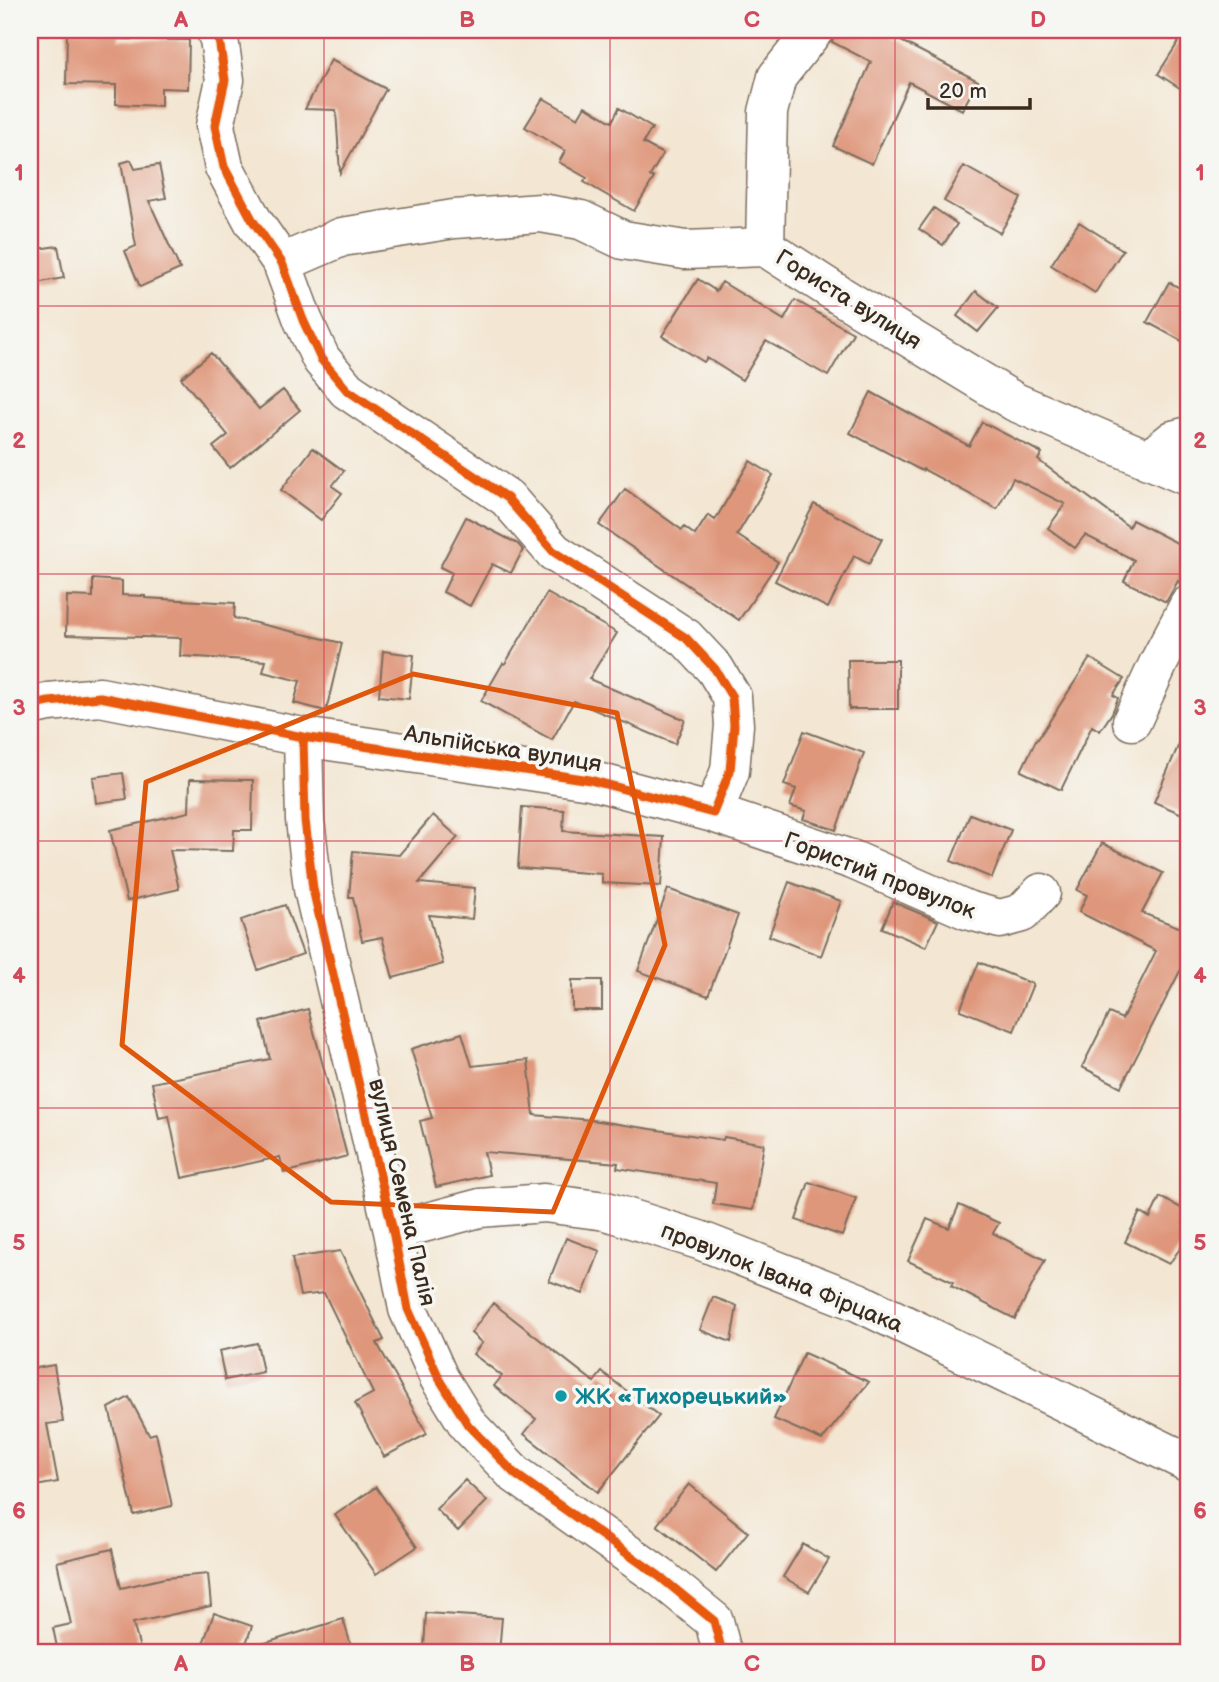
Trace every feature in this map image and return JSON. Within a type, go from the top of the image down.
[{"type":"street","points":[[215,30],[219,39],[225,80],[215,126],[224,167],[253,221],[282,262],[303,320],[321,359],[346,390],[507,498],[554,552],[687,638],[715,669],[733,697],[734,725],[730,771],[713,813]]},
{"type":"street","points":[[765,247],[768,112],[778,77],[814,30]]},
{"type":"street","name":"Гориста вулиця","points":[[282,262],[342,237],[454,219],[541,213],[581,220],[623,240],[685,250],[765,247],[1015,402],[1189,477]]},
{"type":"street","points":[[1148,460],[1173,440],[1189,436]]},
{"type":"street","points":[[1132,721],[1189,605]]},
{"type":"street","name":"Альпійська вулиця","points":[[30,706],[100,697],[303,737],[590,780],[713,813]]},
{"type":"street","name":"вулиця Семена Палія","points":[[303,737],[305,820],[313,890],[393,1231],[408,1309],[439,1378],[468,1425],[514,1474],[659,1576],[714,1620],[722,1652]]},
{"type":"street","name":"Гористий провулок","points":[[713,813],[853,860],[967,910],[1000,919],[1022,913],[1041,893]]},
{"type":"street","name":"провулок Івана Фірцака","points":[[393,1231],[480,1208],[544,1203],[606,1211],[699,1240],[858,1302],[1189,1462]]},
{"type":"highlighted area","points":[[413,674],[617,713],[665,945],[553,1212],[331,1202],[122,1045],[146,782]]},
{"type":"building","points":[[67,30],[120,30],[119,39],[189,40],[188,89],[161,88],[161,106],[116,104],[116,85],[66,84]]},
{"type":"building","points":[[835,30],[880,30],[978,81],[962,110],[909,82],[872,164],[833,146],[871,62],[832,42]]},
{"type":"building","points":[[1186,30],[1189,30],[1189,94],[1158,74]]},
{"type":"building","points":[[331,60],[386,89],[340,173],[336,110],[305,109]]},
{"type":"building","points":[[543,98],[578,118],[585,106],[612,122],[619,108],[652,128],[643,143],[663,154],[650,176],[654,178],[634,211],[584,182],[587,178],[559,162],[565,151],[525,127]]},
{"type":"building","points":[[131,160],[135,169],[159,165],[166,198],[149,201],[180,269],[140,287],[125,251],[136,246],[121,163]]},
{"type":"building","points":[[964,166],[1021,198],[1000,233],[944,201]]},
{"type":"building","points":[[934,208],[957,224],[943,245],[919,229]]},
{"type":"building","points":[[1079,222],[1123,250],[1095,293],[1051,265]]},
{"type":"building","points":[[58,246],[64,278],[30,284],[30,250]]},
{"type":"building","points":[[698,279],[716,291],[722,282],[784,320],[795,300],[853,333],[828,376],[766,341],[742,380],[707,358],[704,362],[662,336]]},
{"type":"building","points":[[1169,282],[1189,293],[1189,345],[1147,322]]},
{"type":"building","points":[[976,291],[998,308],[978,332],[957,316]]},
{"type":"building","points":[[211,353],[259,409],[283,390],[300,410],[230,468],[213,447],[228,435],[181,378]]},
{"type":"building","points":[[871,392],[969,446],[982,422],[1042,453],[1038,460],[1129,527],[1132,520],[1189,549],[1189,560],[1185,568],[1188,570],[1166,602],[1124,581],[1134,560],[1085,535],[1075,548],[1048,528],[1065,504],[1013,478],[997,509],[850,433]]},
{"type":"building","points":[[313,448],[344,471],[332,486],[342,493],[321,520],[281,490]]},
{"type":"building","points":[[750,461],[773,475],[737,535],[778,562],[739,620],[599,525],[625,489],[682,530],[684,527],[695,535],[708,515],[715,520]]},
{"type":"building","points":[[814,504],[882,539],[869,564],[854,556],[828,608],[775,581]]},
{"type":"building","points":[[466,517],[518,544],[523,550],[511,573],[492,564],[470,606],[443,592],[452,573],[440,567]]},
{"type":"building","points":[[93,579],[122,581],[122,595],[235,603],[234,618],[342,643],[326,711],[294,703],[300,681],[263,672],[266,661],[180,656],[181,638],[66,635],[67,596],[93,597]]},
{"type":"building","points":[[547,593],[617,633],[589,679],[685,720],[675,744],[574,701],[552,740],[481,701]]},
{"type":"building","points":[[383,651],[414,655],[409,699],[379,696]]},
{"type":"building","points":[[1090,658],[1124,679],[1113,695],[1118,698],[1112,713],[1100,731],[1092,726],[1061,790],[1021,771],[1037,738]]},
{"type":"building","points":[[848,660],[898,660],[898,709],[849,709]]},
{"type":"building","points":[[1189,721],[1189,817],[1154,802]]},
{"type":"building","points":[[804,731],[864,753],[836,830],[803,819],[806,811],[790,806],[796,789],[784,785]]},
{"type":"building","points":[[123,773],[127,799],[96,803],[93,777]]},
{"type":"building","points":[[190,779],[253,780],[252,830],[234,830],[233,851],[170,850],[179,889],[127,901],[110,830],[189,812]]},
{"type":"building","points":[[522,807],[564,810],[563,831],[664,837],[661,886],[602,883],[602,874],[518,868]]},
{"type":"building","points":[[970,814],[1011,830],[992,878],[951,861]]},
{"type":"building","points":[[433,815],[458,837],[419,883],[475,888],[472,919],[429,915],[443,964],[393,978],[382,937],[362,941],[353,897],[349,897],[353,851],[399,855]]},
{"type":"building","points":[[1102,843],[1163,873],[1142,913],[1189,931],[1189,975],[1180,971],[1121,1087],[1082,1067],[1109,1013],[1122,1019],[1156,951],[1079,912],[1087,895],[1077,890]]},
{"type":"building","points":[[789,882],[841,901],[821,956],[769,936]]},
{"type":"building","points":[[668,889],[738,915],[708,996],[638,971]]},
{"type":"building","points":[[893,902],[938,921],[926,947],[882,928]]},
{"type":"building","points":[[285,905],[303,954],[258,970],[241,920]]},
{"type":"building","points":[[979,962],[1033,984],[1014,1031],[960,1010]]},
{"type":"building","points":[[572,980],[602,980],[602,1010],[572,1010]]},
{"type":"building","points":[[308,1009],[347,1156],[284,1173],[280,1157],[182,1178],[169,1116],[159,1118],[152,1083],[270,1059],[261,1022]]},
{"type":"building","points":[[462,1033],[472,1066],[528,1060],[534,1115],[592,1120],[764,1144],[753,1210],[713,1204],[716,1183],[617,1168],[618,1163],[484,1152],[489,1175],[436,1187],[420,1121],[432,1118],[411,1049]]},
{"type":"building","points":[[809,1182],[856,1198],[842,1236],[796,1220]]},
{"type":"building","points":[[1160,1197],[1189,1212],[1189,1236],[1169,1264],[1125,1242],[1140,1212],[1150,1218]]},
{"type":"building","points":[[959,1205],[999,1223],[993,1233],[1045,1260],[1015,1319],[951,1286],[953,1282],[908,1261],[927,1219],[949,1228]]},
{"type":"building","points":[[566,1238],[600,1251],[583,1294],[549,1281]]},
{"type":"building","points":[[340,1251],[384,1340],[377,1343],[427,1434],[384,1457],[355,1403],[373,1393],[324,1293],[300,1296],[292,1258]]},
{"type":"building","points":[[713,1297],[737,1306],[731,1342],[700,1330]]},
{"type":"building","name":"ЖК «Тихорецький»","points":[[493,1303],[594,1382],[602,1372],[659,1416],[598,1492],[524,1434],[536,1419],[494,1386],[502,1376],[473,1354],[482,1343],[471,1333]]},
{"type":"building","points":[[257,1343],[263,1372],[225,1380],[219,1351]]},
{"type":"building","points":[[804,1353],[869,1382],[822,1440],[774,1419]]},
{"type":"building","points":[[54,1365],[63,1422],[47,1424],[58,1482],[30,1487],[30,1369]]},
{"type":"building","points":[[129,1397],[149,1435],[156,1433],[172,1506],[134,1515],[109,1408]]},
{"type":"building","points":[[465,1480],[487,1501],[458,1531],[436,1509]]},
{"type":"building","points":[[689,1484],[748,1532],[716,1572],[657,1525]]},
{"type":"building","points":[[376,1487],[417,1547],[376,1574],[335,1515]]},
{"type":"building","points":[[803,1544],[829,1559],[809,1592],[783,1577]]},
{"type":"building","points":[[112,1549],[121,1588],[165,1578],[208,1574],[211,1606],[133,1623],[141,1652],[58,1652],[53,1628],[71,1624],[57,1562]]},
{"type":"building","points":[[214,1613],[252,1626],[243,1652],[200,1652]]},
{"type":"building","points":[[426,1613],[502,1618],[499,1652],[438,1652],[438,1649],[424,1648]]},
{"type":"building","points":[[343,1619],[353,1652],[257,1652],[256,1646]]},
{"type":"cycle path","points":[[30,706],[100,697],[303,737],[590,780],[713,813],[730,771],[734,725],[732,697],[715,669],[686,638],[554,552],[507,498],[347,390],[321,359],[282,263],[253,221],[224,167],[215,126],[225,80],[219,39],[215,30]]},
{"type":"cycle path","points":[[303,737],[305,820],[313,889],[393,1231],[408,1309],[439,1378],[468,1425],[515,1474],[659,1576],[714,1621],[722,1652]]},
{"type":"place","name":"ЖК «Тихорецький»","points":[[561,1396]]}]
